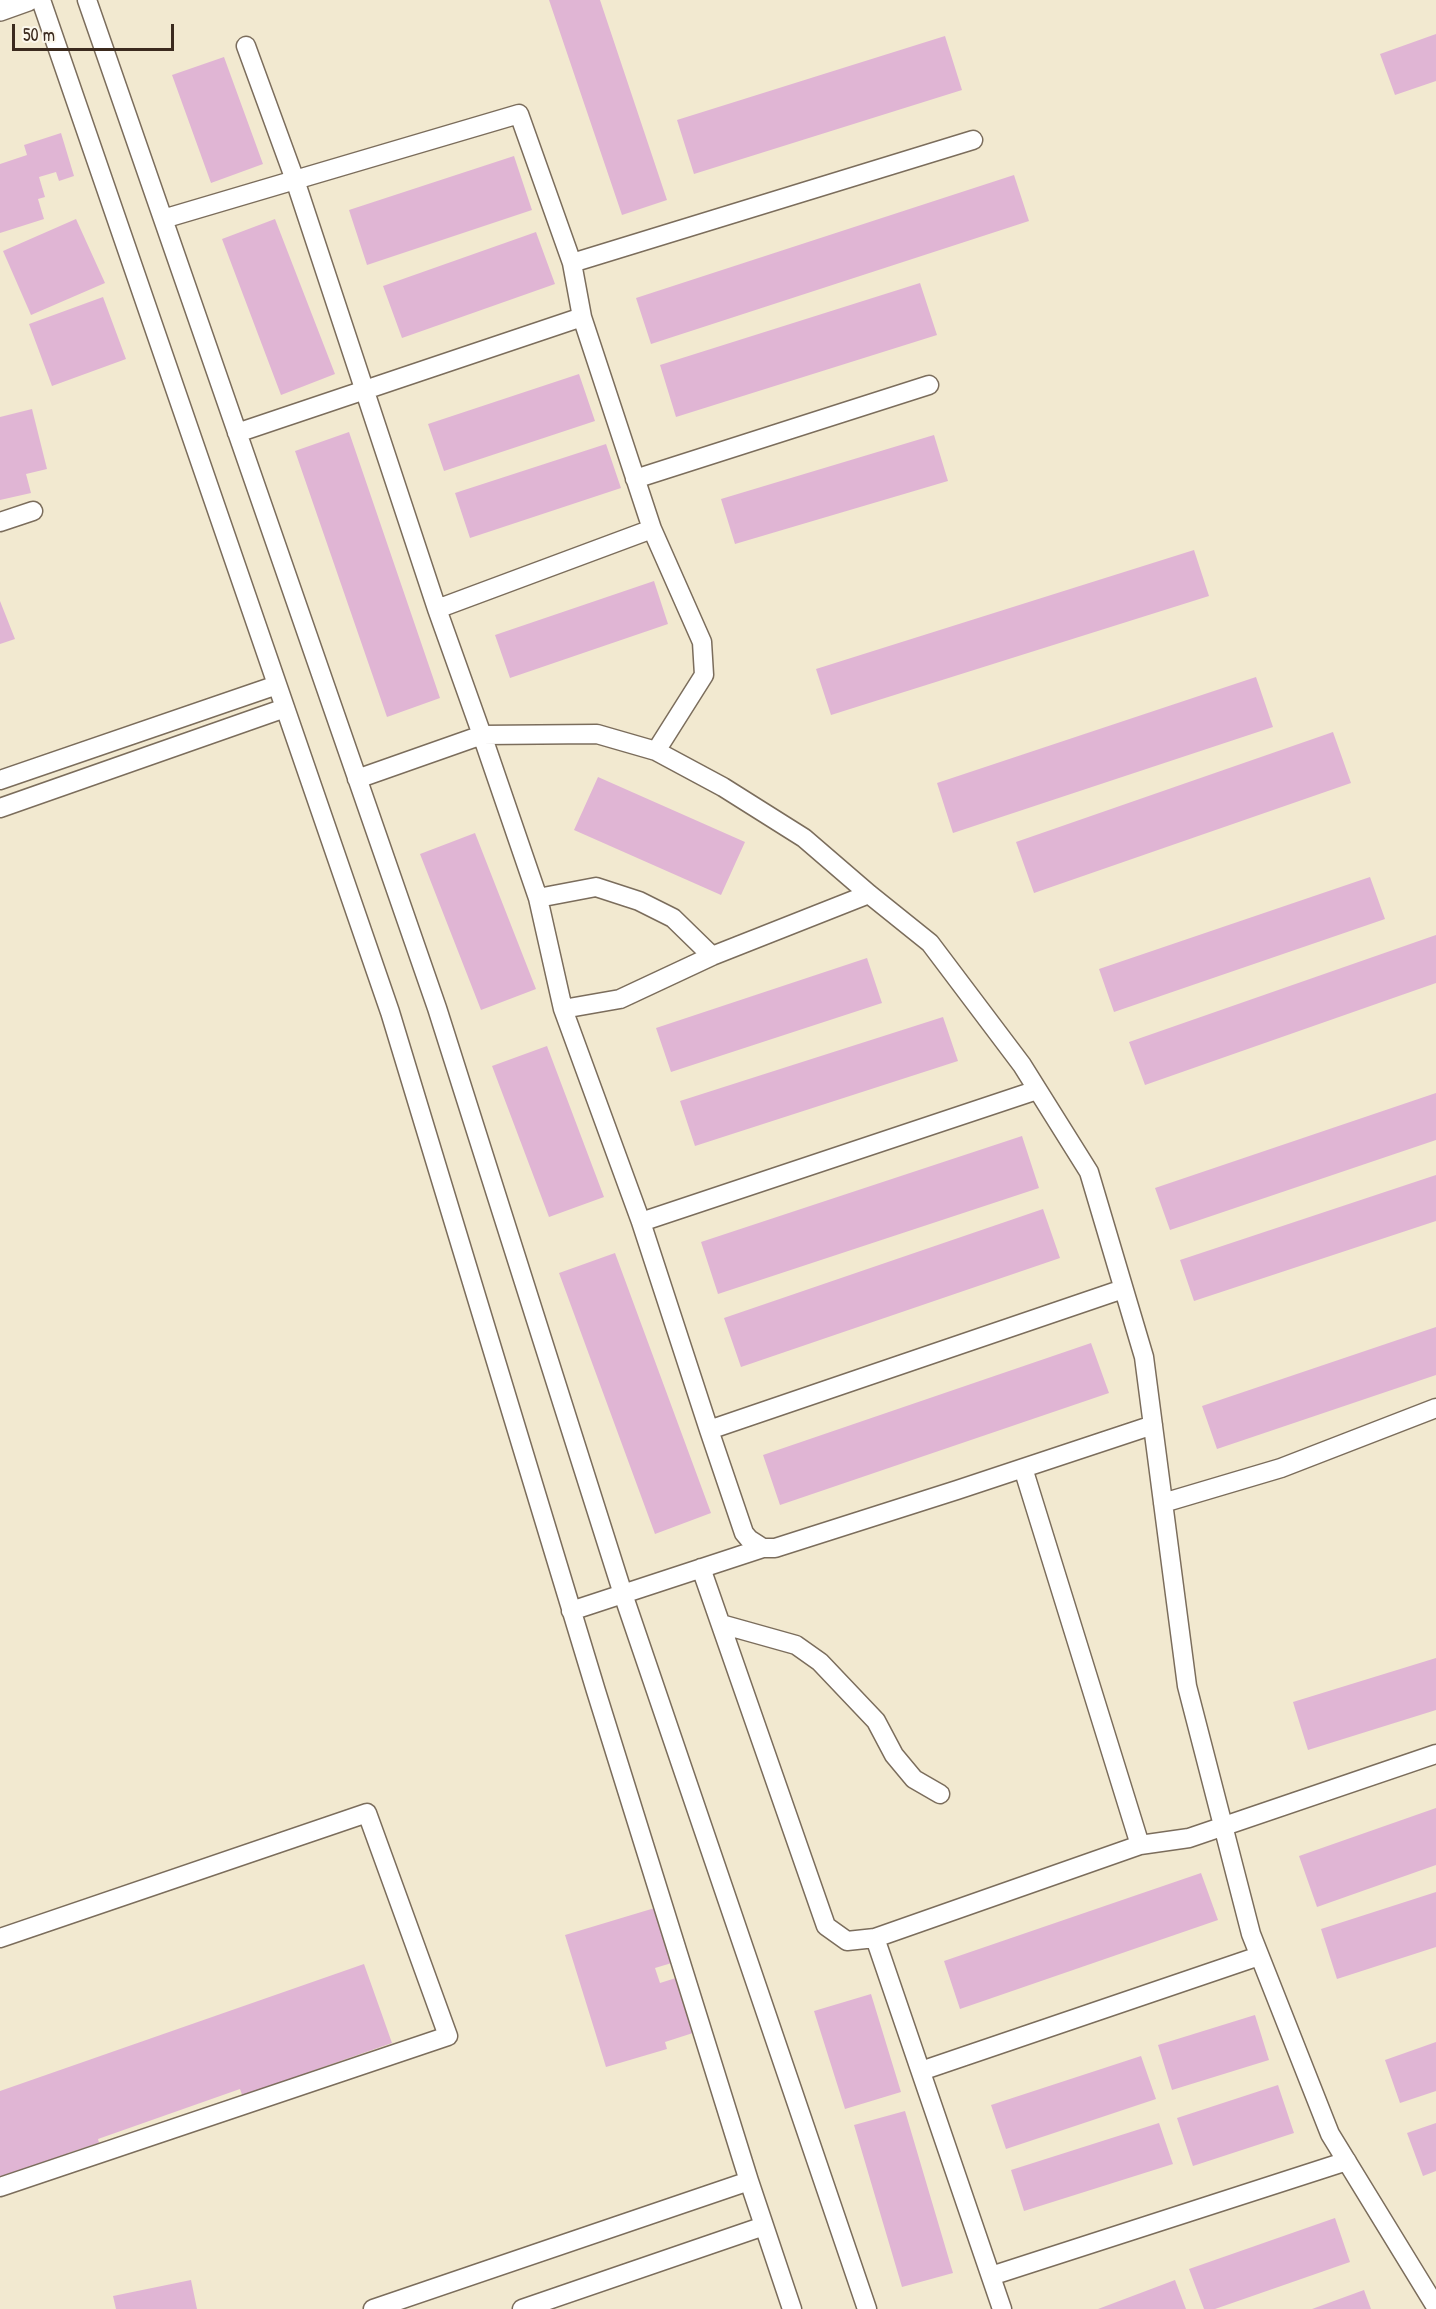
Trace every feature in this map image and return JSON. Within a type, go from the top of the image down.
[{"type":"street","points":[[0,9],[28,0]]},
{"type":"street","points":[[40,0],[390,1012],[571,1611],[748,2181],[792,2309]]},
{"type":"street","points":[[87,0],[437,1008],[623,1594],[867,2309]]},
{"type":"street","points":[[246,46],[295,180],[436,609],[538,898],[563,1009],[641,1222],[744,1533],[764,1548]]},
{"type":"street","points":[[163,219],[519,114],[572,263],[582,317],[652,529],[702,642],[704,675],[656,751]]},
{"type":"street","points":[[572,263],[973,140]]},
{"type":"street","points":[[237,433],[582,317]]},
{"type":"street","points":[[635,479],[929,385]]},
{"type":"street","points":[[0,522],[33,511]]},
{"type":"street","points":[[436,609],[652,529]]},
{"type":"street","points":[[0,780],[277,685]]},
{"type":"street","points":[[0,808],[285,708]]},
{"type":"street","points":[[357,779],[482,735],[597,734],[656,751],[723,787],[804,838],[930,943],[1022,1065],[1089,1172],[1144,1357],[1187,1686],[1251,1934],[1330,2134],[1436,2307]]},
{"type":"street","points":[[538,898],[596,887],[639,901],[673,918],[712,956]]},
{"type":"street","points":[[563,1009],[620,999],[712,956],[869,894]]},
{"type":"street","points":[[641,1222],[1037,1090]]},
{"type":"street","points":[[709,1430],[1124,1289]]},
{"type":"street","points":[[1163,1503],[1281,1468],[1436,1408]]},
{"type":"street","points":[[571,1611],[764,1548],[775,1548],[1153,1425]]},
{"type":"street","points":[[1023,1468],[1140,1845]]},
{"type":"street","points":[[701,1568],[826,1926],[847,1941],[875,1938],[1140,1845],[1189,1838],[1436,1754]]},
{"type":"street","points":[[721,1624],[796,1645],[820,1662],[876,1721],[894,1755],[914,1779],[940,1794]]},
{"type":"street","points":[[0,1938],[367,1813],[448,2036],[0,2187]]},
{"type":"street","points":[[875,1938],[1002,2309]]},
{"type":"street","points":[[921,2071],[1259,1956]]},
{"type":"street","points":[[991,2276],[1347,2161]]},
{"type":"street","points":[[373,2309],[748,2181]]},
{"type":"street","points":[[522,2309],[545,2305],[764,2226]]},
{"type":"building","points":[[549,0],[600,0],[667,200],[622,215]]},
{"type":"building","points":[[1436,34],[1436,81],[1395,95],[1380,54]]},
{"type":"building","points":[[945,36],[962,90],[694,174],[677,120]]},
{"type":"building","points":[[224,57],[263,164],[211,183],[172,75]]},
{"type":"building","points":[[61,133],[74,176],[59,181],[56,172],[39,177],[45,197],[38,199],[44,219],[0,233],[0,164],[27,155],[24,145]]},
{"type":"building","points":[[514,156],[532,210],[367,265],[349,210]]},
{"type":"building","points":[[1014,175],[1029,221],[651,344],[636,298]]},
{"type":"building","points":[[76,219],[105,283],[31,315],[3,251]]},
{"type":"building","points":[[275,219],[335,374],[281,395],[222,239]]},
{"type":"building","points":[[536,232],[555,284],[402,338],[383,286]]},
{"type":"building","points":[[920,283],[937,335],[676,417],[660,365]]},
{"type":"building","points":[[103,297],[126,359],[52,386],[29,324]]},
{"type":"building","points":[[579,374],[595,421],[444,471],[428,424]]},
{"type":"building","points":[[32,409],[47,469],[26,474],[31,493],[0,500],[0,417]]},
{"type":"building","points":[[349,432],[440,698],[387,717],[295,451]]},
{"type":"building","points":[[934,435],[948,481],[735,544],[721,499]]},
{"type":"building","points":[[606,444],[621,488],[470,538],[455,493]]},
{"type":"building","points":[[1194,550],[1209,596],[831,715],[816,669]]},
{"type":"building","points":[[654,581],[668,624],[510,678],[495,635]]},
{"type":"building","points":[[0,601],[15,639],[0,644]]},
{"type":"building","points":[[1256,677],[1273,727],[953,833],[937,783]]},
{"type":"building","points":[[1333,732],[1351,783],[1034,893],[1016,842]]},
{"type":"building","points":[[598,777],[745,842],[721,895],[574,830]]},
{"type":"building","points":[[475,833],[536,989],[481,1010],[420,854]]},
{"type":"building","points":[[1370,877],[1385,919],[1114,1012],[1099,969]]},
{"type":"building","points":[[1436,935],[1436,983],[1145,1085],[1129,1042]]},
{"type":"building","points":[[867,958],[882,1003],[671,1072],[656,1028]]},
{"type":"building","points":[[943,1017],[958,1061],[695,1146],[680,1101]]},
{"type":"building","points":[[547,1046],[604,1197],[549,1217],[492,1066]]},
{"type":"building","points":[[1436,1093],[1436,1140],[1170,1230],[1155,1188]]},
{"type":"building","points":[[1022,1136],[1039,1188],[718,1294],[701,1242]]},
{"type":"building","points":[[1436,1175],[1436,1221],[1194,1301],[1180,1260]]},
{"type":"building","points":[[1043,1209],[1060,1258],[741,1367],[724,1318]]},
{"type":"building","points":[[615,1253],[711,1513],[655,1534],[559,1273]]},
{"type":"building","points":[[1436,1327],[1436,1375],[1217,1449],[1202,1406]]},
{"type":"building","points":[[1091,1343],[1109,1393],[780,1505],[763,1455]]},
{"type":"building","points":[[1436,1658],[1436,1710],[1308,1750],[1293,1702]]},
{"type":"building","points":[[1436,1808],[1436,1865],[1317,1907],[1299,1856]]},
{"type":"building","points":[[1201,1873],[1218,1920],[960,2009],[944,1961]]},
{"type":"building","points":[[1436,1892],[1436,1947],[1337,1979],[1321,1929]]},
{"type":"building","points":[[658,1907],[675,1962],[655,1968],[660,1983],[679,1977],[696,2032],[665,2042],[667,2049],[606,2067],[565,1935]]},
{"type":"building","points":[[364,1964],[392,2043],[309,2072],[312,2079],[245,2103],[240,2089],[98,2139],[99,2143],[68,2153],[70,2160],[0,2184],[0,2091]]},
{"type":"building","points":[[871,1994],[901,2092],[845,2109],[814,2011]]},
{"type":"building","points":[[1255,2015],[1269,2060],[1172,2090],[1158,2045]]},
{"type":"building","points":[[1436,2042],[1436,2091],[1400,2103],[1385,2060]]},
{"type":"building","points":[[1141,2056],[1156,2099],[1006,2149],[991,2105]]},
{"type":"building","points":[[1278,2085],[1294,2133],[1193,2166],[1177,2118]]},
{"type":"building","points":[[905,2111],[953,2273],[902,2287],[854,2125]]},
{"type":"building","points":[[1159,2123],[1173,2164],[1024,2211],[1011,2170]]},
{"type":"building","points":[[1436,2123],[1436,2171],[1423,2176],[1407,2133]]},
{"type":"building","points":[[1335,2218],[1350,2262],[1215,2309],[1204,2309],[1189,2269]]},
{"type":"building","points":[[191,2280],[197,2309],[116,2309],[113,2296]]},
{"type":"building","points":[[1175,2280],[1186,2309],[1098,2309]]},
{"type":"building","points":[[1364,2290],[1371,2309],[1312,2309]]}]
